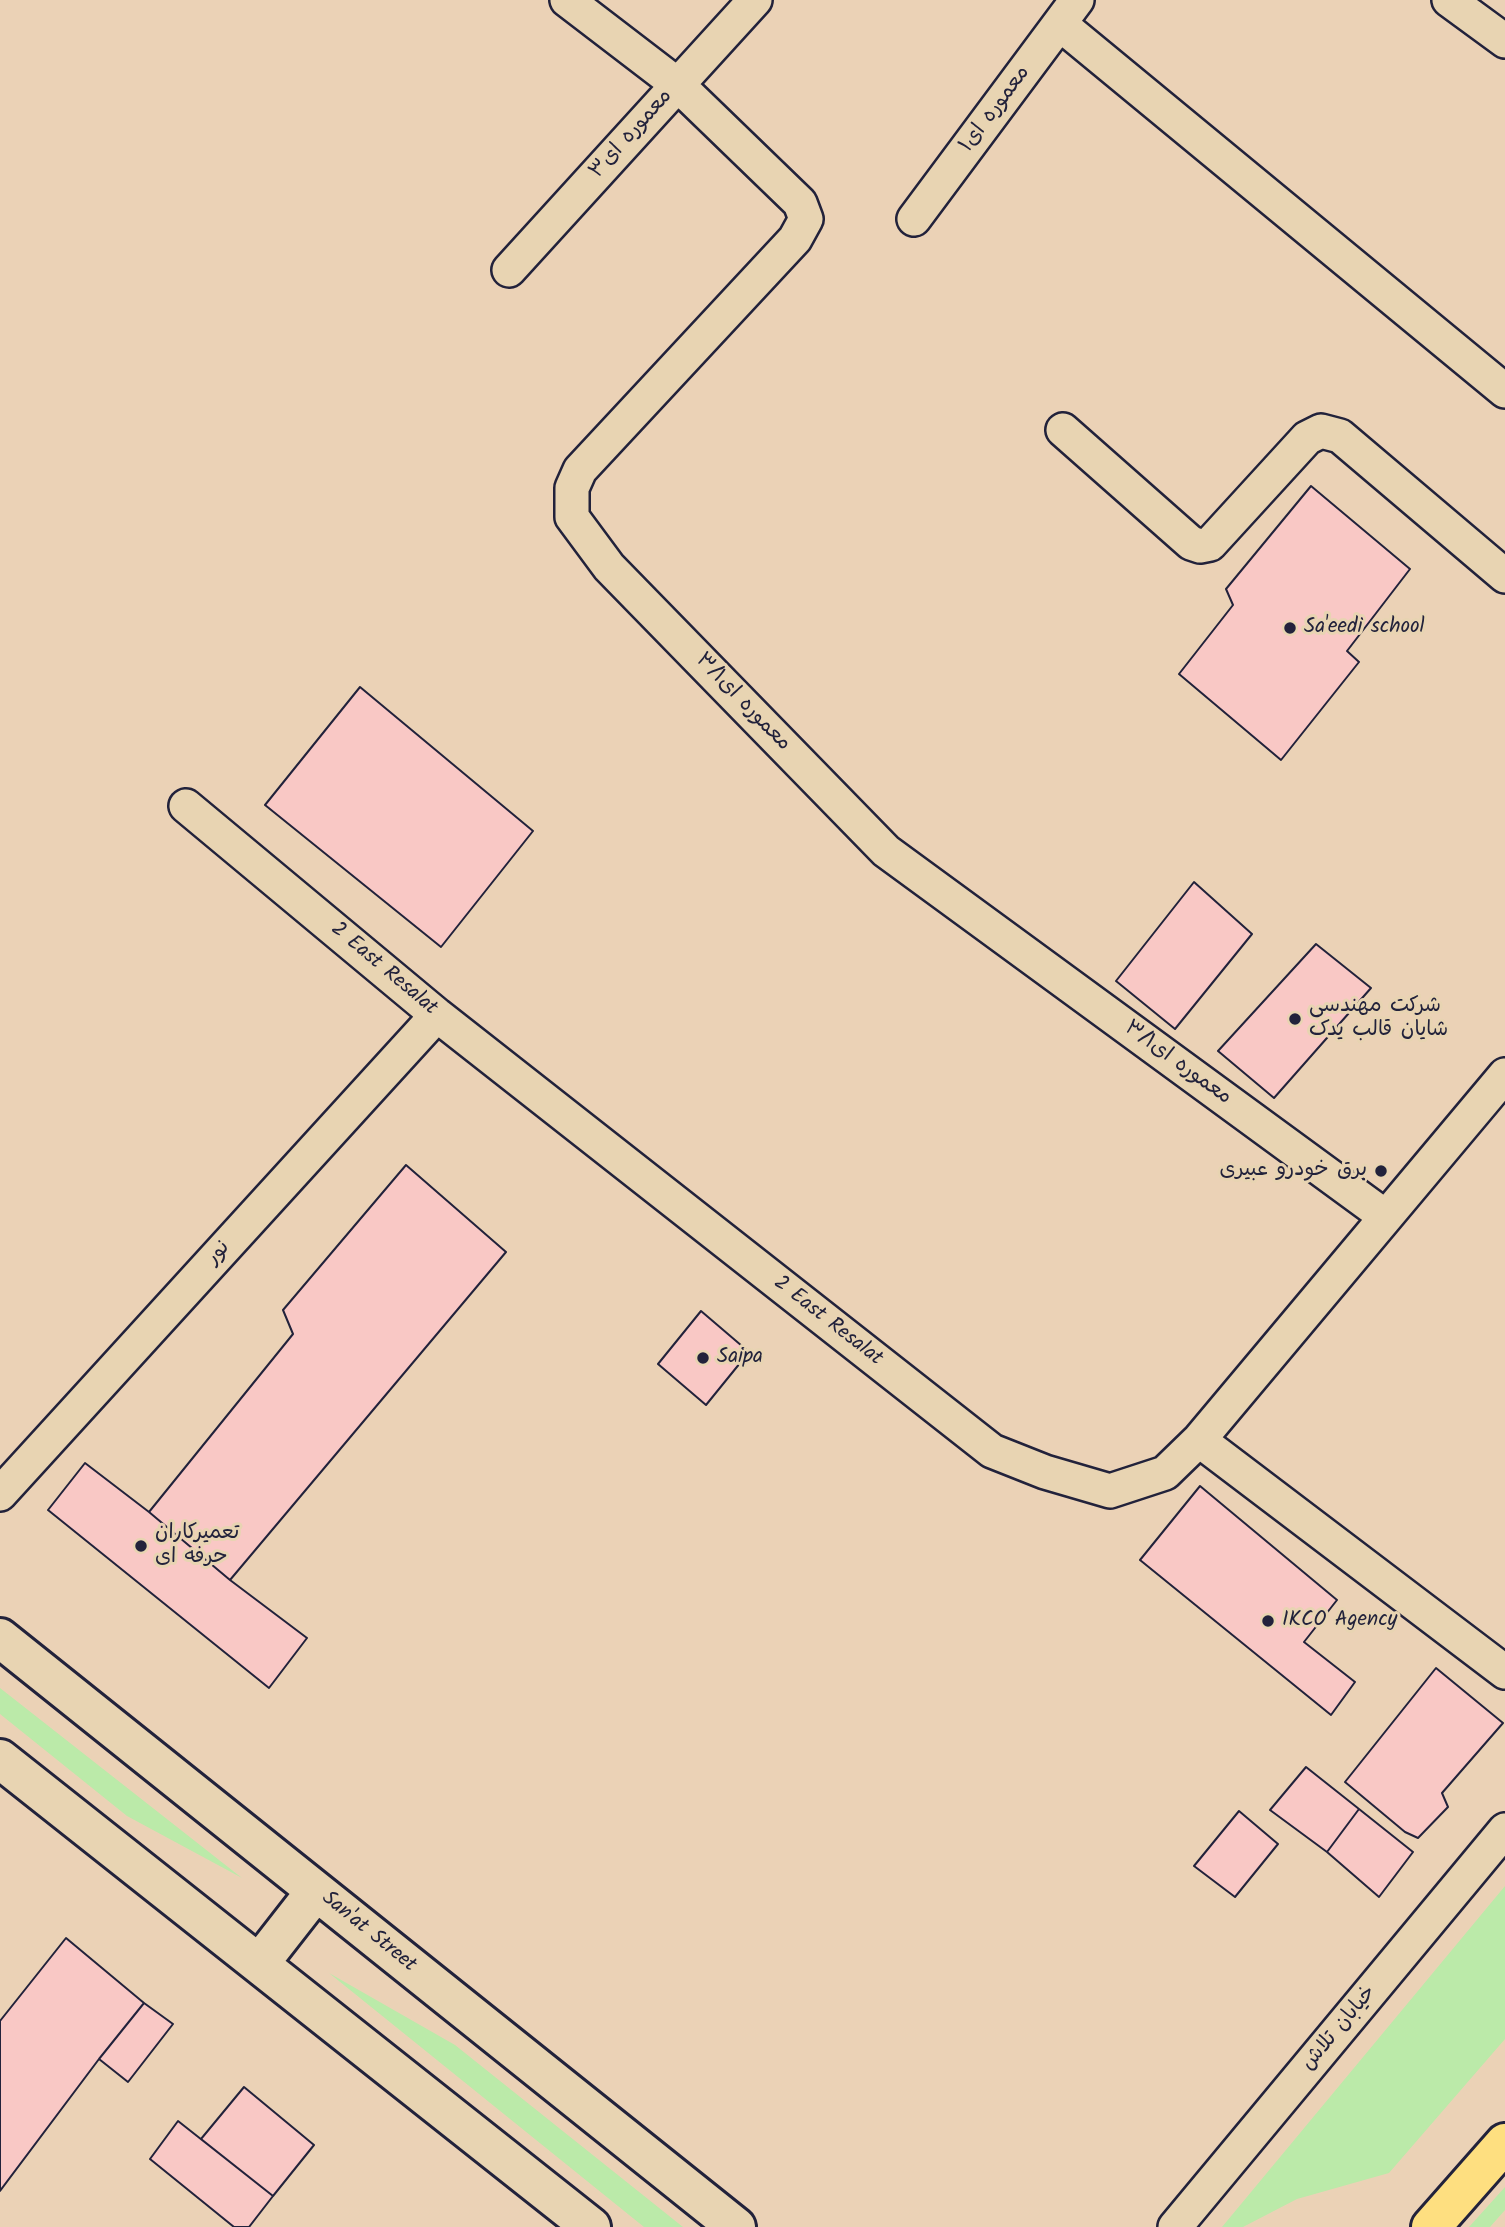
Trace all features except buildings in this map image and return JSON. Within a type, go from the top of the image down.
[{"type":"main road","name":"San'at Street","points":[[0,1638],[736,2227]]},
{"type":"main road","points":[[0,1759],[591,2227]]},
{"type":"main road","points":[[259,1964],[316,1891]]},
{"type":"main road","points":[[1432,2227],[1505,2143]]},
{"type":"street","points":[[567,0],[678,85]]},
{"type":"street","name":"معموره ای۳","points":[[509,270],[755,0]]},
{"type":"street","points":[[1448,0],[1505,41]]},
{"type":"street","points":[[1069,12],[1505,391]]},
{"type":"street","name":"معموره ای۱","points":[[914,219],[1069,12]]},
{"type":"street","name":"معموره ای۳/۱","points":[[678,85],[800,203],[806,219],[795,239],[580,470],[572,488],[572,517],[609,567],[886,852],[1386,1217]]},
{"type":"street","points":[[1063,430],[1191,543],[1200,546],[1210,544],[1307,438],[1321,431],[1340,436],[1505,576]]},
{"type":"street","name":"2 East Resalat","points":[[186,806],[437,1015],[992,1451],[1045,1472],[1110,1491],[1165,1474],[1199,1440],[1505,1075]]},
{"type":"street","name":"نور","points":[[0,1494],[437,1015]]},
{"type":"street","points":[[1199,1440],[1505,1672]]},
{"type":"street","name":"خیابان تلاش","points":[[1175,2227],[1505,1830]]},
{"type":"green space","points":[[0,1688],[242,1878],[127,1816],[0,1714]]},
{"type":"green space","points":[[1505,1886],[1505,2039],[1389,2173],[1297,2199],[1243,2227],[1222,2227]]},
{"type":"green space","points":[[329,1973],[455,2045],[683,2227],[644,2227]]},
{"type":"green space","points":[[1505,2187],[1505,2210],[1490,2227],[1469,2227]]},
{"type":"place","name":"Sa'eedi school","points":[[1290,628]]},
{"type":"place","name":"شرکت مهندسی شایان قالب یدک","points":[[1295,1019]]},
{"type":"place","name":"برق خودرو عبیری","points":[[1381,1171]]},
{"type":"place","name":"Saipa","points":[[703,1358]]},
{"type":"place","name":"تعمیرکاران حرفه ای","points":[[141,1546]]},
{"type":"place","name":"IKCO Agency","points":[[1268,1621]]}]
